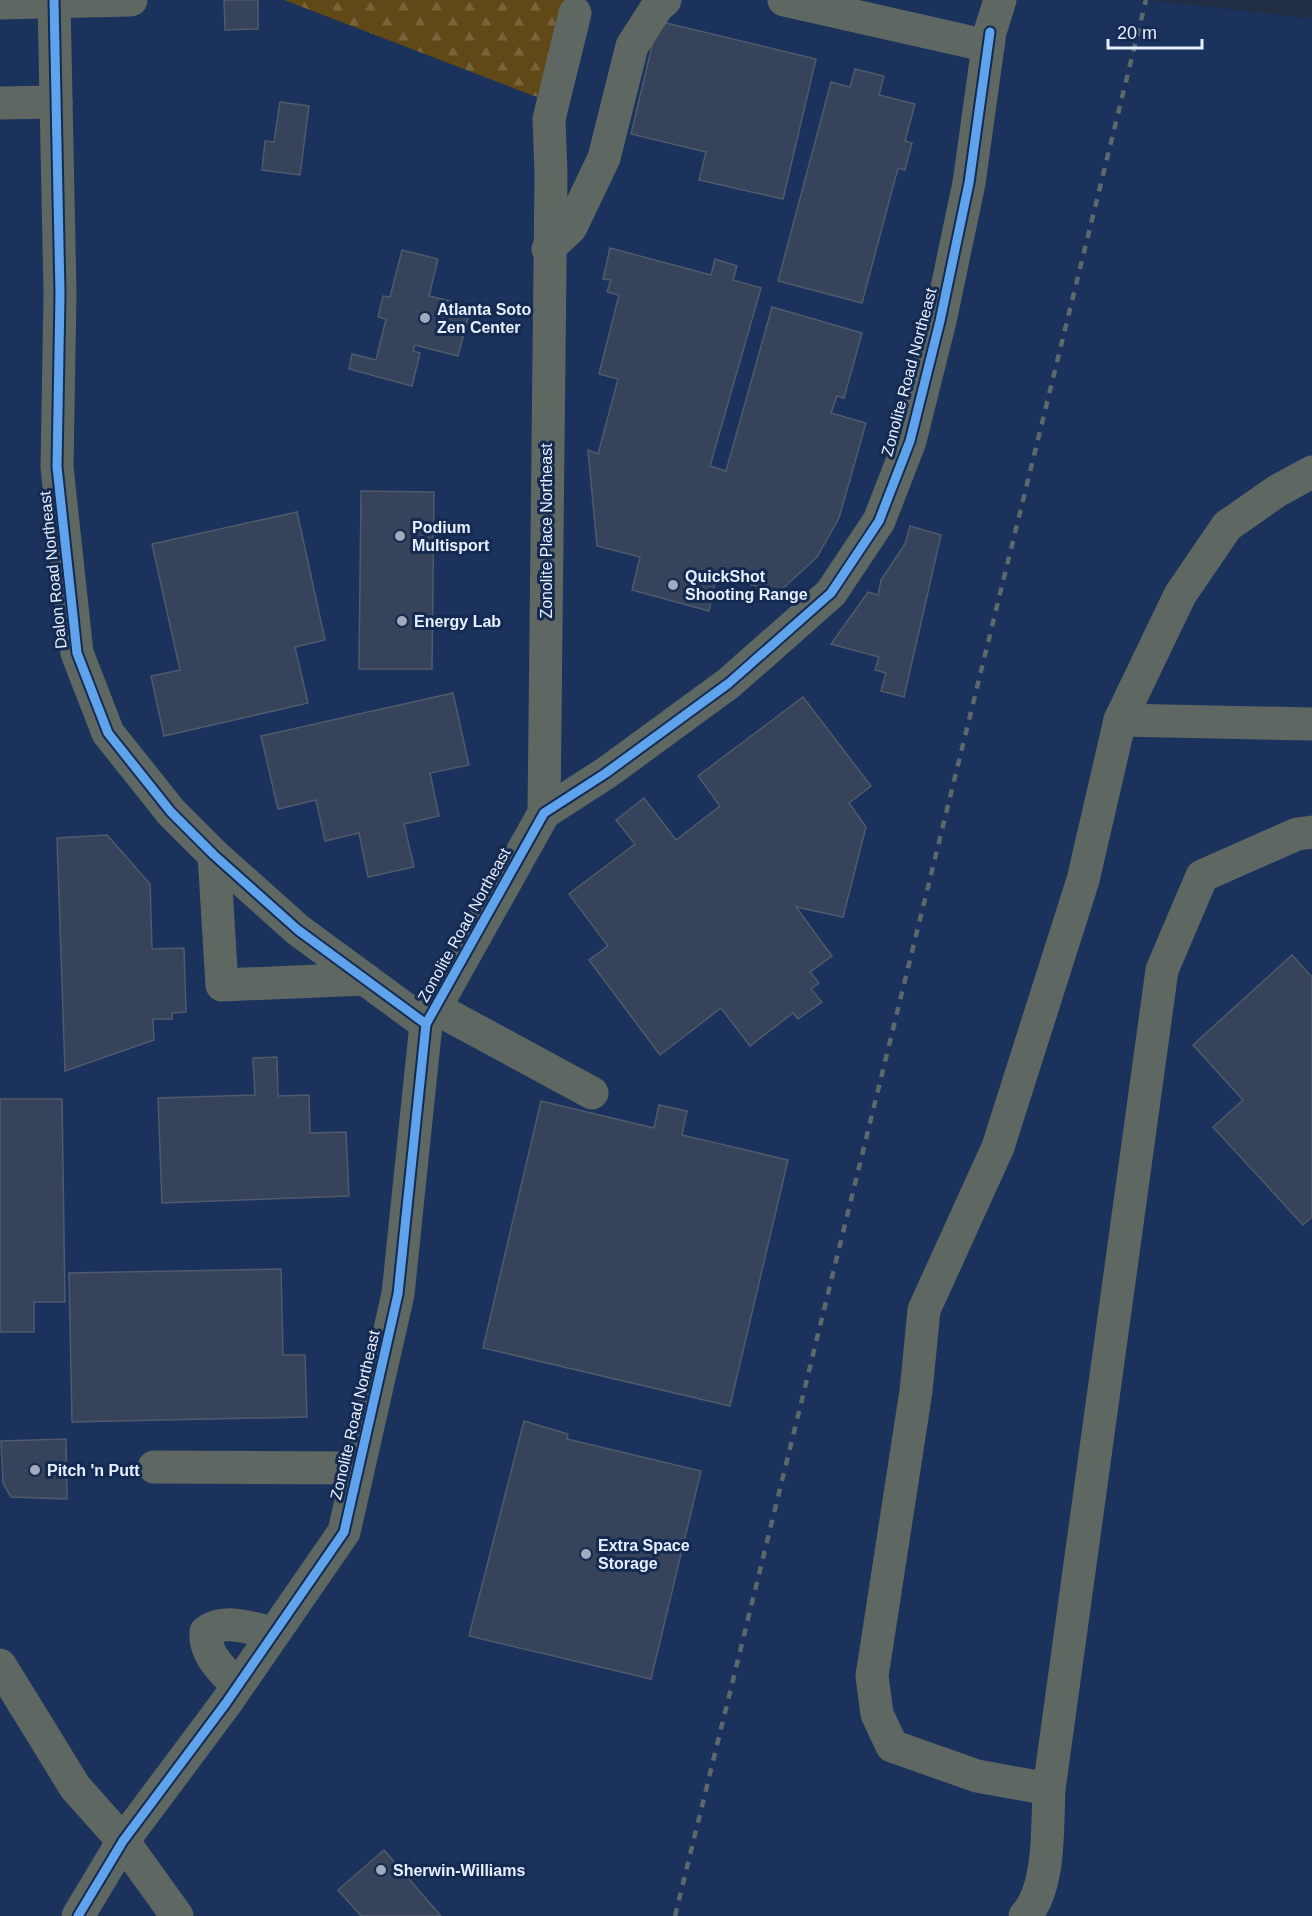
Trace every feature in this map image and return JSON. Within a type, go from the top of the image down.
[{"type":"street","points":[[0,3],[131,0]]},
{"type":"street","points":[[548,249],[571,226],[604,158],[632,46],[657,7],[665,0]]},
{"type":"street","points":[[784,0],[989,39]]},
{"type":"street","name":"Zonolite Road Northeast","points":[[78,1916],[123,1841],[237,1686],[344,1532],[398,1294],[431,1016],[544,813],[606,773],[729,683],[831,593],[879,521],[910,441],[940,321],[969,183],[989,39],[1000,0]]},
{"type":"street","name":"Dalon Road Northeast","points":[[54,1],[60,294],[57,467],[77,653],[108,733],[171,812],[214,855],[298,930],[365,979],[431,1016],[592,1093]]},
{"type":"street","name":"Zonolite Place Northeast","points":[[544,813],[548,249],[551,174],[549,119],[575,13]]},
{"type":"street","points":[[0,103],[56,102]]},
{"type":"street","points":[[1049,1789],[977,1776],[892,1746],[877,1714],[872,1676],[916,1391],[924,1310],[998,1147],[1083,880],[1120,720],[1180,595],[1227,526],[1277,491],[1312,472]]},
{"type":"street","points":[[1120,720],[1312,724]]},
{"type":"street","points":[[1025,1916],[1032,1908],[1044,1869],[1049,1789],[1162,970],[1202,876],[1297,834],[1312,832]]},
{"type":"street","points":[[214,855],[222,985],[365,979]]},
{"type":"street","points":[[154,1467],[358,1468]]},
{"type":"street","points":[[237,1686],[213,1659],[205,1642],[206,1632],[214,1625],[231,1624],[273,1633]]},
{"type":"street","points":[[5,1686],[75,1787],[123,1841],[177,1916]]},
{"type":"shaded area","points":[[0,0],[284,0],[537,97],[567,0],[1144,0],[1312,18],[1312,1916],[0,1916]]},
{"type":"green space","points":[[284,0],[567,0],[537,97]]},
{"type":"building","points":[[224,0],[258,0],[258,29],[225,30]]},
{"type":"building","points":[[658,21],[816,59],[783,199],[699,180],[706,152],[631,134]]},
{"type":"building","points":[[855,69],[884,76],[879,95],[915,104],[905,141],[912,143],[905,170],[898,168],[862,303],[778,281],[831,82],[850,87]]},
{"type":"building","points":[[280,102],[309,106],[300,175],[262,170],[265,141],[274,142]]},
{"type":"building","points":[[610,248],[711,275],[715,259],[737,266],[733,280],[761,288],[710,466],[726,471],[772,307],[862,333],[844,398],[837,396],[831,413],[866,423],[839,518],[817,557],[780,591],[716,577],[709,611],[632,590],[640,557],[597,546],[588,450],[598,454],[618,379],[599,374],[619,295],[607,292],[611,280],[603,279]]},
{"type":"building","name":"Atlanta Soto Zen Center","points":[[402,250],[438,259],[429,296],[471,306],[458,356],[415,345],[413,351],[420,353],[412,386],[349,369],[352,354],[376,360],[386,319],[378,317],[383,296],[390,297]]},
{"type":"building","points":[[361,491],[434,492],[432,669],[359,669]]},
{"type":"building","points":[[297,512],[325,640],[295,647],[308,703],[164,736],[151,676],[180,670],[152,544]]},
{"type":"building","points":[[910,526],[941,535],[904,697],[881,691],[886,673],[875,670],[879,657],[831,644],[868,592],[878,595],[881,580],[905,544]]},
{"type":"building","points":[[453,693],[469,765],[430,773],[439,816],[404,824],[414,867],[368,877],[359,833],[325,841],[316,800],[278,809],[261,736]]},
{"type":"building","points":[[803,697],[871,786],[849,803],[866,827],[843,917],[796,907],[832,956],[810,972],[819,983],[811,989],[822,1002],[798,1019],[793,1013],[750,1046],[721,1008],[660,1055],[589,960],[608,946],[569,894],[635,844],[616,820],[644,798],[676,840],[720,806],[698,776]]},
{"type":"building","points":[[107,835],[150,884],[152,949],[184,948],[186,1012],[172,1013],[172,1019],[153,1019],[154,1040],[65,1071],[57,838]]},
{"type":"building","points":[[1292,955],[1312,977],[1312,1217],[1303,1225],[1213,1127],[1243,1100],[1193,1045]]},
{"type":"building","points":[[277,1057],[278,1096],[309,1095],[310,1133],[346,1132],[349,1196],[162,1203],[158,1098],[255,1095],[253,1058]]},
{"type":"building","points":[[0,1099],[62,1099],[65,1302],[34,1302],[34,1332],[0,1332]]},
{"type":"building","points":[[541,1101],[654,1128],[659,1105],[687,1111],[682,1135],[788,1160],[730,1406],[483,1348]]},
{"type":"building","points":[[281,1269],[283,1355],[305,1355],[307,1417],[72,1422],[69,1273]]},
{"type":"building","name":"Extra Space Storage","points":[[524,1421],[568,1434],[567,1439],[701,1471],[651,1679],[469,1636]]},
{"type":"building","points":[[66,1439],[67,1499],[11,1497],[3,1483],[1,1441]]},
{"type":"building","name":"Sherwin-Williams","points":[[384,1850],[441,1916],[361,1916],[338,1890]]},
{"type":"railway","points":[[675,1916],[1146,0]]},
{"type":"cycle path","points":[[54,0],[60,294],[57,467],[77,653],[108,733],[171,812],[214,855],[298,930],[426,1024]]},
{"type":"cycle path","points":[[78,1916],[123,1841],[226,1703],[344,1532],[398,1294],[426,1024],[544,813],[606,773],[729,683],[831,593],[879,521],[910,441],[940,321],[969,183],[990,32]]},
{"type":"place","name":"Atlanta Soto Zen Center","points":[[425,318]]},
{"type":"place","name":"Podium Multisport","points":[[400,536]]},
{"type":"place","name":"QuickShot Shooting Range","points":[[673,585]]},
{"type":"place","name":"Energy Lab","points":[[402,621]]},
{"type":"place","name":"Pitch 'n Putt","points":[[35,1470]]},
{"type":"place","name":"Extra Space Storage","points":[[586,1554]]},
{"type":"place","name":"Sherwin-Williams","points":[[381,1870]]}]
